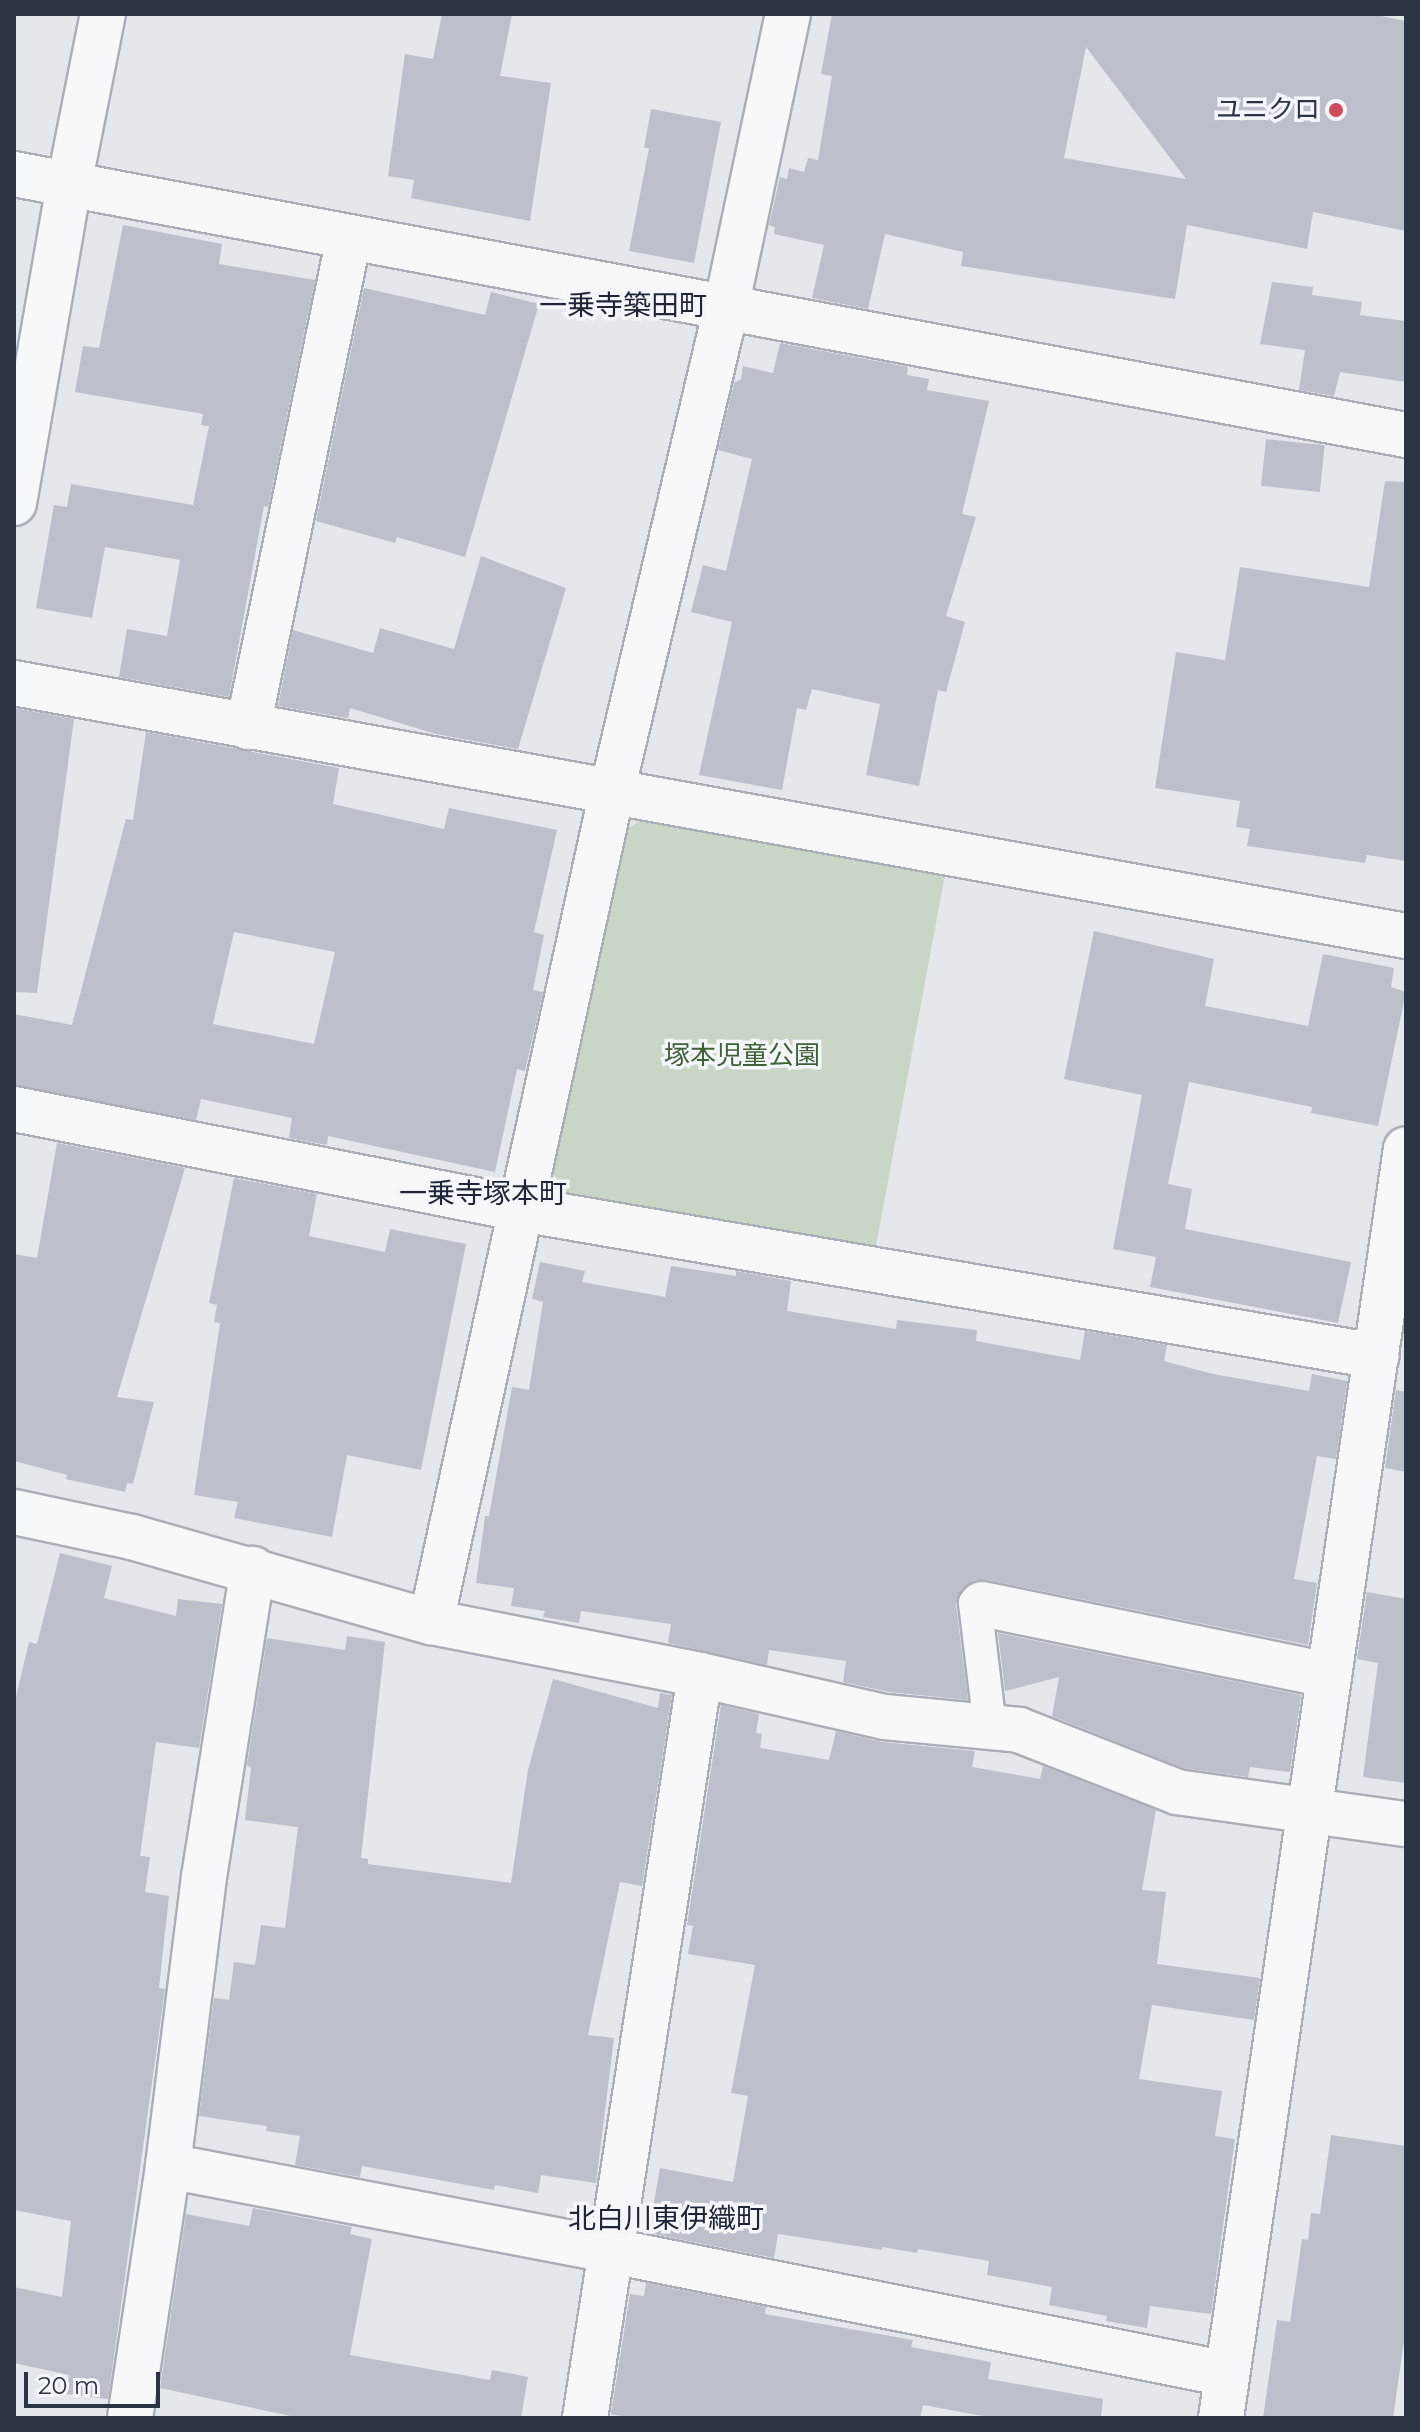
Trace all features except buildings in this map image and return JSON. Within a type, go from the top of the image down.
[{"type":"street","points":[[14,503],[69,185],[103,14]]},
{"type":"street","points":[[431,1622],[612,791],[726,308],[788,14]]},
{"type":"street","points":[[14,174],[1406,435]]},
{"type":"street","points":[[248,727],[349,237]]},
{"type":"street","points":[[14,683],[1406,936]]},
{"type":"street","points":[[14,1109],[521,1209],[1376,1356]]},
{"type":"street","points":[[1221,2418],[1406,1149]]},
{"type":"street","points":[[14,1512],[132,1537],[431,1622],[700,1675],[885,1717],[1019,1730],[1177,1792],[1406,1824]]},
{"type":"street","points":[[130,2418],[168,2166],[204,1877],[253,1569]]},
{"type":"street","points":[[990,1727],[975,1603],[1329,1675]]},
{"type":"street","points":[[585,2418],[700,1675]]},
{"type":"street","points":[[168,2166],[1227,2374]]},
{"type":"green space","name":"塚本児童公園","points":[[653,813],[945,875],[875,1251],[565,1194],[545,1161],[623,831]]},
{"type":"place","name":"ユニクロ","points":[[1336,110]]},
{"type":"district","name":"一乗寺築田町","points":[[623,305]]},
{"type":"district","name":"一乗寺塚本町","points":[[483,1193]]},
{"type":"district","name":"北白川東伊織町","points":[[666,2218]]}]
